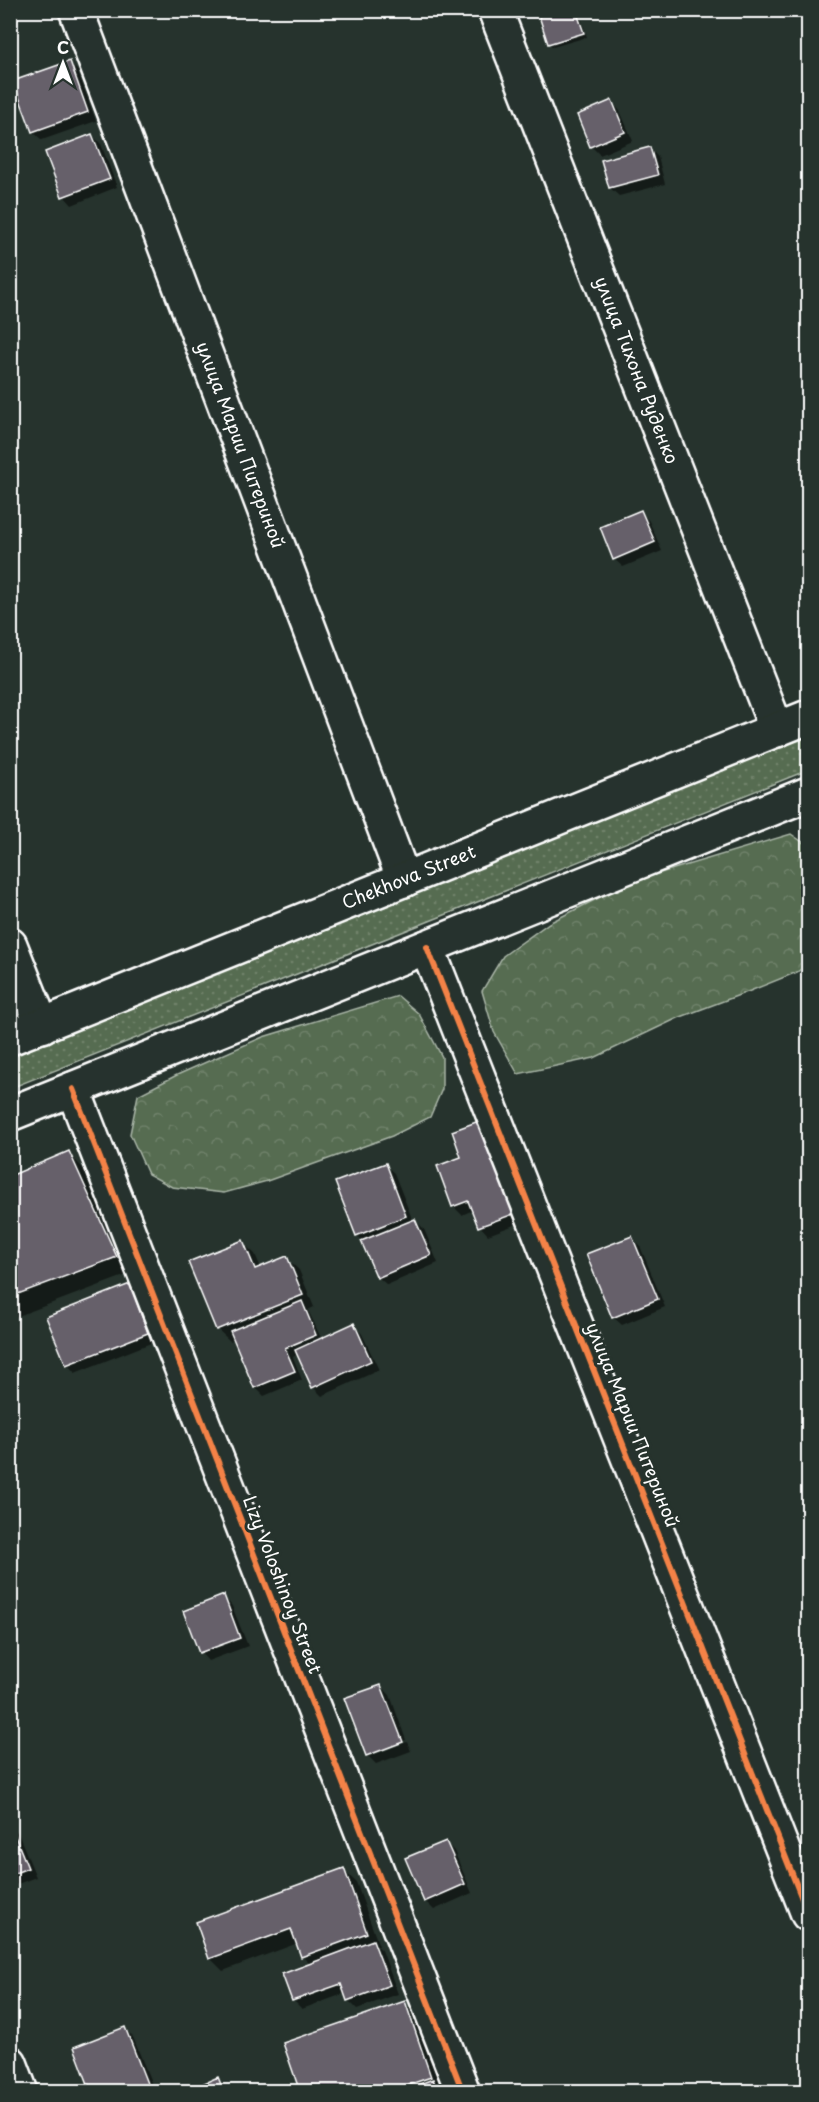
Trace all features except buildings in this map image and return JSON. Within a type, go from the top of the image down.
[{"type":"street","name":"улица Марии Питериной","points":[[76,10],[404,880]]},
{"type":"street","name":"улица Тихона Руденко","points":[[495,10],[777,730]]},
{"type":"street","name":"Chekhova Street","points":[[10,1038],[808,717]]},
{"type":"street","points":[[10,1114],[808,798]]},
{"type":"street","points":[[10,945],[42,1026]]},
{"type":"street","name":"улица Марии Питериной","points":[[427,947],[808,1914]]},
{"type":"street","name":"Lizy Voloshinoy Street","points":[[73,1089],[463,2091]]},
{"type":"street","points":[[10,2063],[21,2091]]},
{"type":"green space","points":[[808,736],[808,770],[11,1088],[11,1055]]},
{"type":"green space","points":[[791,834],[808,846],[808,964],[797,972],[678,1018],[594,1058],[518,1074],[494,1032],[482,991],[503,956],[549,923],[630,882]]},
{"type":"green space","points":[[398,996],[419,1014],[442,1057],[442,1089],[430,1117],[392,1136],[267,1181],[224,1193],[172,1187],[148,1174],[130,1134],[138,1095],[263,1037]]},
{"type":"cycle path","points":[[427,947],[808,1914]]},
{"type":"cycle path","points":[[73,1089],[463,2092]]}]
